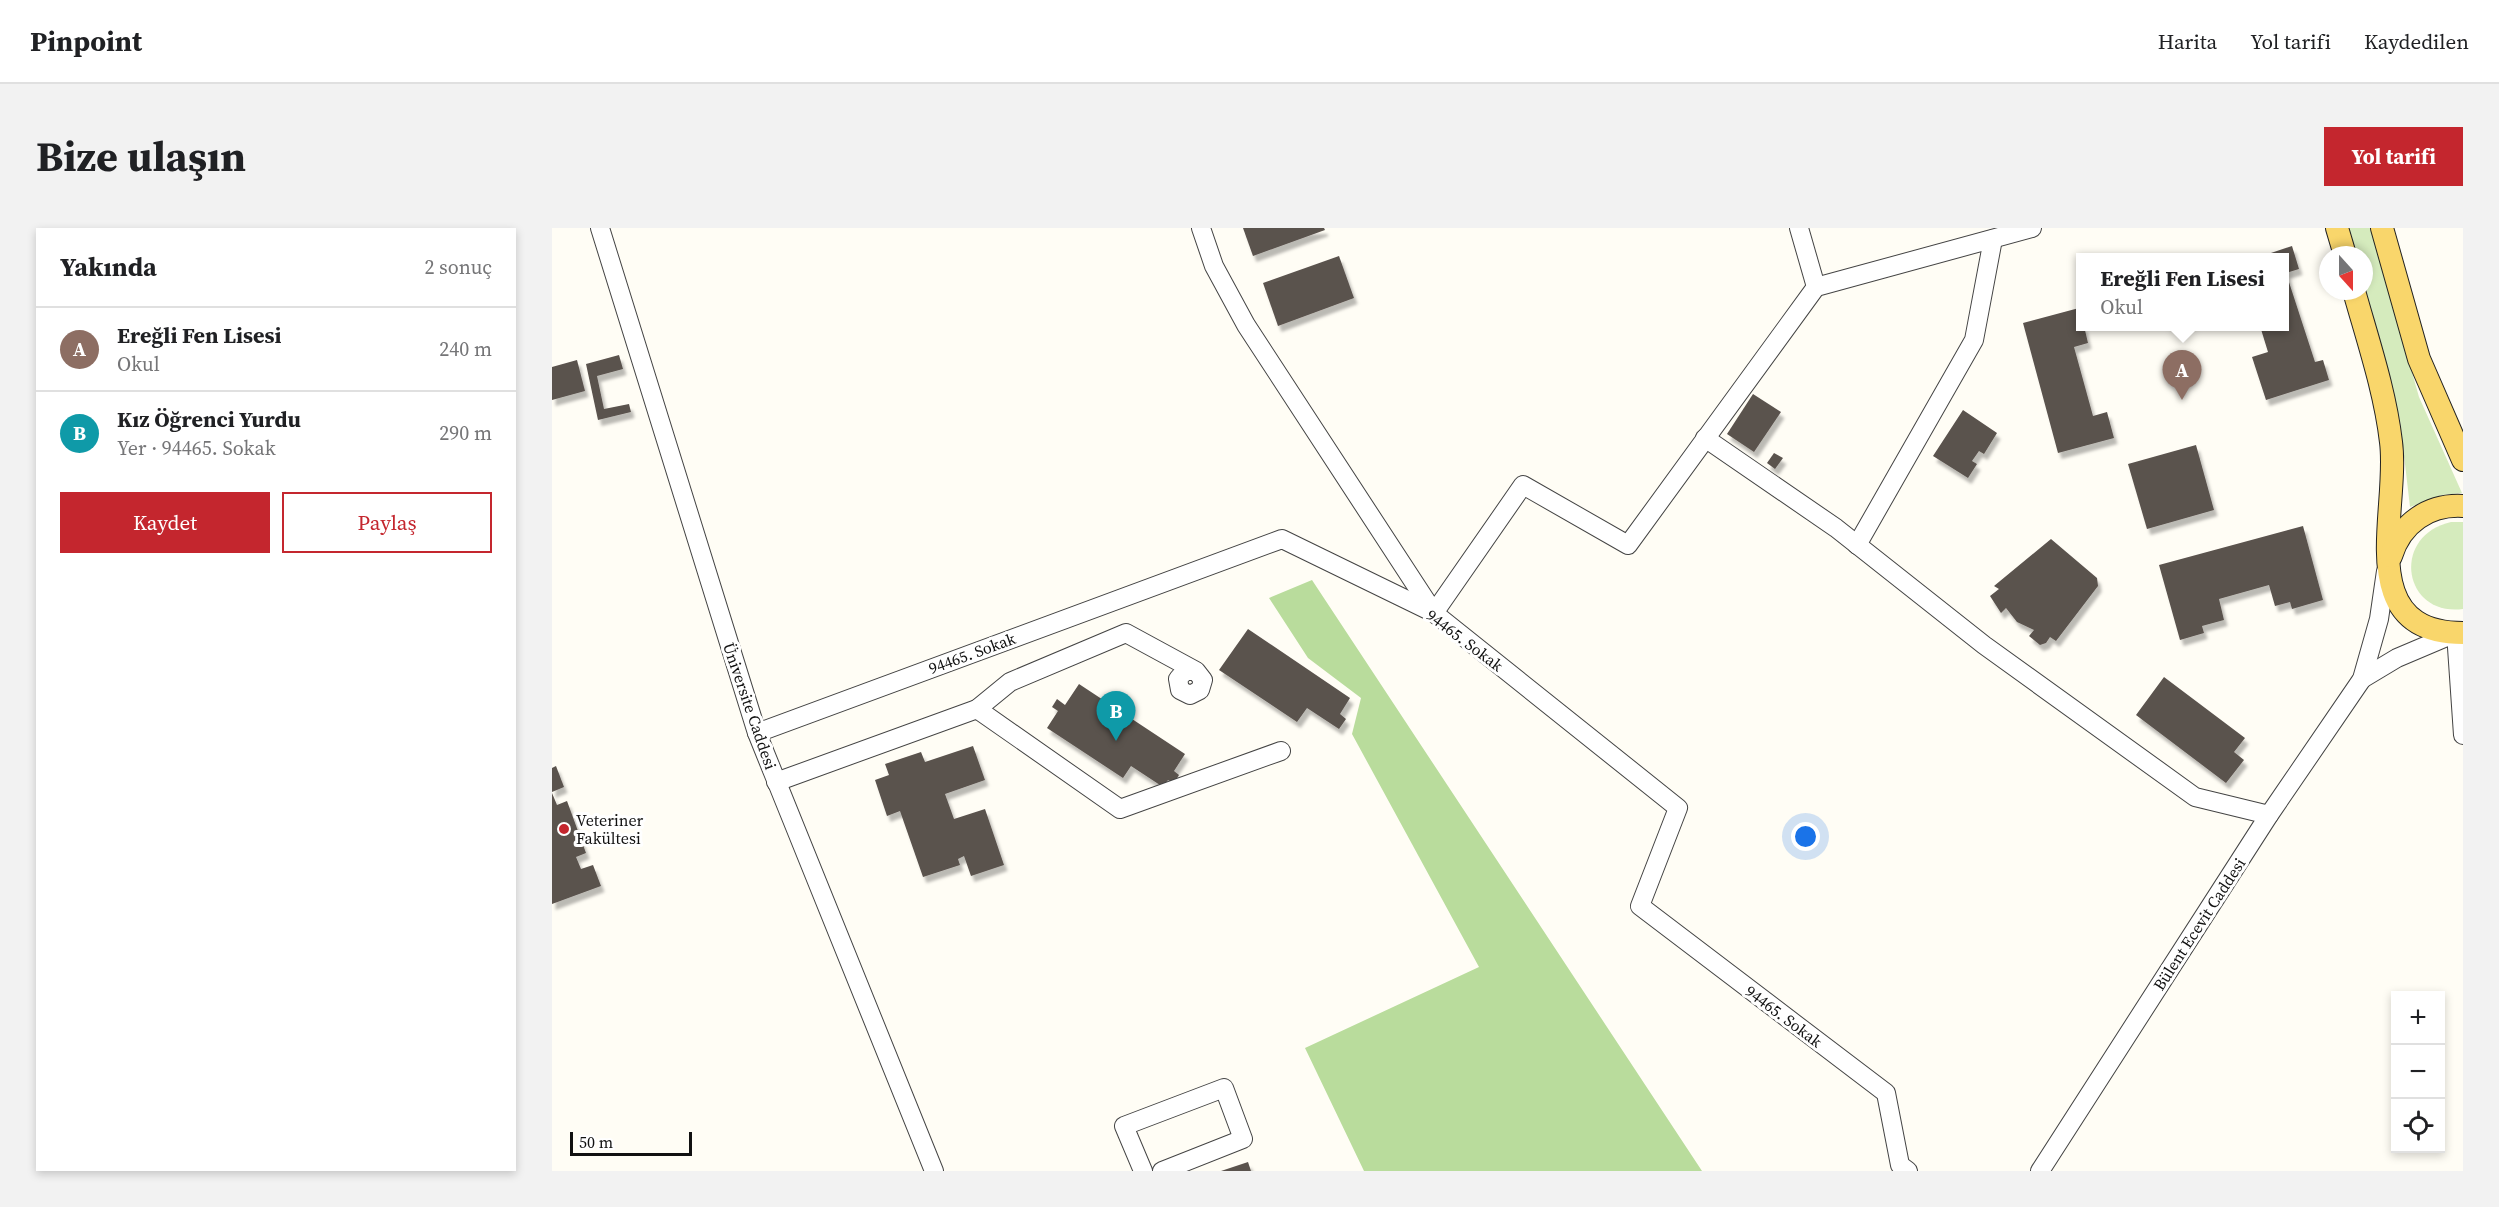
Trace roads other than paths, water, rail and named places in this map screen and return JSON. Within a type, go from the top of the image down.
[{"type":"main road","points":[[2337,228],[2342,246]]},
{"type":"main road","points":[[2382,228],[2419,359],[2463,460]]},
{"type":"main road","points":[[2356,300],[2384,399],[2392,445],[2386,569],[2402,608],[2417,622],[2436,631],[2461,633]]},
{"type":"main road","points":[[2386,569],[2393,548],[2404,529],[2420,515],[2440,507],[2463,506]]},
{"type":"street","name":"Üniversite Caddesi","points":[[600,228],[757,733],[934,1171]]},
{"type":"street","points":[[1200,228],[1214,266],[1246,325],[1434,613],[1523,485],[1628,545],[1816,287],[2032,228]]},
{"type":"street","points":[[1799,228],[1816,287]]},
{"type":"street","points":[[1857,544],[1974,340],[1993,239]]},
{"type":"street","points":[[1705,438],[1857,544],[1984,645],[2195,797],[2269,814]]},
{"type":"street","name":"94465. Sokak","points":[[757,733],[1282,539],[1434,613],[1678,808],[1640,906],[1886,1093],[1900,1165],[1908,1171]]},
{"type":"street","name":"Bülent Ecevit Caddesi","points":[[2040,1171],[2269,814],[2362,680],[2379,619],[2386,569]]},
{"type":"street","points":[[776,782],[977,709],[1010,682],[1126,633],[1196,671]]},
{"type":"street","points":[[2461,633],[2463,735]]},
{"type":"street","name":"Bülent Ecevit Caddesi","points":[[2362,680],[2397,658],[2461,633]]},
{"type":"street","points":[[977,709],[1120,809],[1281,751]]},
{"type":"street","points":[[1143,1171],[1124,1126],[1224,1088],[1243,1139],[1162,1171]]},
{"type":"place","name":"Ereğli Fen Lisesi","points":[[2182,400]]},
{"type":"place","name":"Kız Öğrenci Yurdu","points":[[1116,741]]},
{"type":"place","name":"Veteriner Fakültesi","points":[[564,829]]}]
